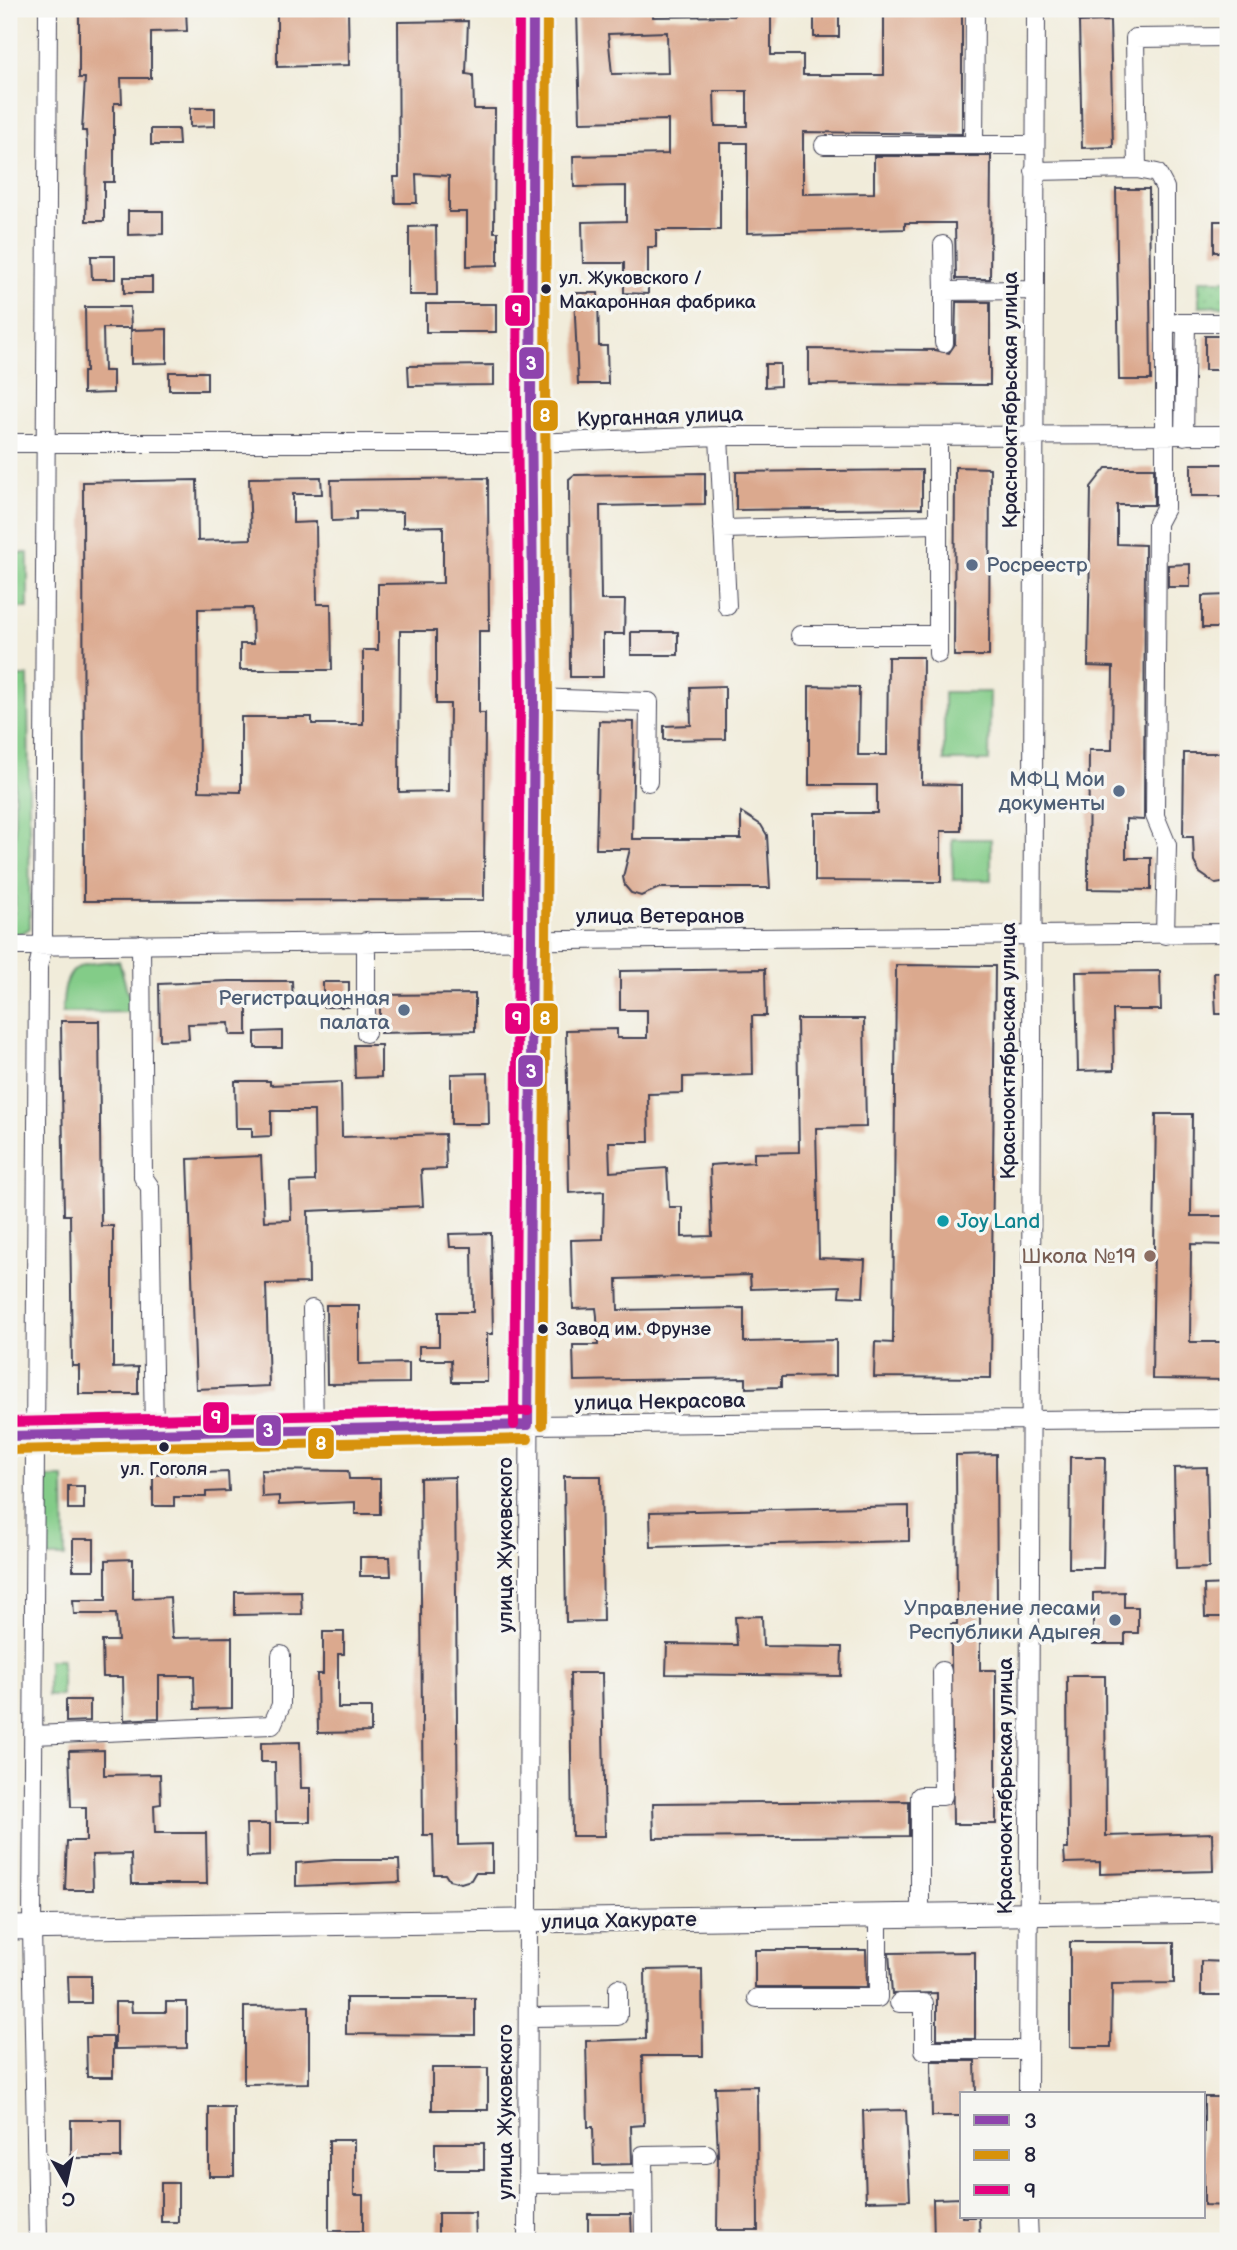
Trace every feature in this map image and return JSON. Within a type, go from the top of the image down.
[{"type":"main road","name":"улица Хакурате","points":[[9,1928],[1228,1911]]},
{"type":"street","points":[[38,2241],[32,1928],[38,967],[43,946],[48,9]]},
{"type":"street","name":"улица Жуковского","points":[[527,2241],[528,1425],[534,698],[533,9]]},
{"type":"street","points":[[974,145],[975,9]]},
{"type":"street","name":"Краснооктябрьская улица","points":[[1028,2092],[1036,9]]},
{"type":"street","points":[[1137,169],[1135,38],[1228,37]]},
{"type":"street","points":[[824,145],[1034,145]]},
{"type":"street","points":[[1034,171],[1137,169],[1157,173],[1165,188],[1165,508],[1157,523],[1156,816],[1167,845],[1165,934]]},
{"type":"street","points":[[943,245],[944,343]]},
{"type":"street","points":[[944,291],[1033,290]]},
{"type":"street","points":[[1165,323],[1228,323]]},
{"type":"street","points":[[1184,436],[1186,323]]},
{"type":"street","name":"Курганная улица","points":[[9,443],[532,443],[719,436],[1228,435]]},
{"type":"street","points":[[719,436],[727,606]]},
{"type":"street","points":[[938,437],[938,654]]},
{"type":"street","points":[[723,529],[938,524]]},
{"type":"street","points":[[800,635],[938,635]]},
{"type":"street","points":[[534,698],[649,702],[648,782]]},
{"type":"street","name":"улица Ветеранов","points":[[9,946],[1228,933]]},
{"type":"street","points":[[366,941],[366,1033]]},
{"type":"street","points":[[141,944],[143,1177],[150,1187],[154,1434]]},
{"type":"street","points":[[312,1309],[314,1431]]},
{"type":"street","name":"улица Некрасова","points":[[9,1436],[528,1425],[1228,1418]]},
{"type":"street","points":[[34,1735],[272,1726],[281,1705],[281,1655]]},
{"type":"street","points":[[920,1916],[920,1796],[943,1796],[942,1671]]},
{"type":"street","points":[[757,1998],[878,1998],[878,1916]]},
{"type":"street","points":[[528,2017],[618,2016],[618,1988]]},
{"type":"street","points":[[899,2003],[924,2003],[924,2050],[1028,2050]]},
{"type":"street","points":[[644,2241],[643,2155],[707,2154]]},
{"type":"street","points":[[528,2184],[643,2183]]},
{"type":"street","points":[[1028,2218],[1029,2241]]},
{"type":"green space","points":[[1199,280],[1228,280],[1228,306],[1199,307]]},
{"type":"green space","points":[[14,553],[28,553],[28,608],[14,608]]},
{"type":"green space","points":[[14,676],[28,676],[30,928],[21,934],[9,935],[9,913],[15,913]]},
{"type":"green space","points":[[944,692],[990,692],[989,761],[944,761]]},
{"type":"green space","points":[[952,839],[991,839],[991,880],[953,880]]},
{"type":"green space","points":[[119,961],[133,1012],[62,1013],[66,985],[74,970],[91,963]]},
{"type":"green space","points":[[46,1478],[64,1478],[65,1557],[46,1557]]},
{"type":"green space","points":[[48,1660],[62,1660],[62,1696],[48,1696]]},
{"type":"building","points":[[79,9],[186,9],[187,31],[151,32],[151,78],[121,78],[122,103],[114,103],[114,182],[104,182],[104,221],[86,221],[87,144],[86,131],[82,131],[85,78],[79,78]]},
{"type":"building","points":[[277,9],[348,9],[349,65],[277,67]]},
{"type":"building","points":[[577,9],[653,9],[653,17],[734,16],[734,9],[771,9],[771,55],[803,55],[803,75],[884,75],[884,9],[962,9],[962,134],[803,132],[803,194],[874,193],[874,156],[991,156],[990,279],[956,279],[955,223],[905,223],[905,229],[747,233],[747,143],[720,143],[720,230],[656,230],[656,247],[648,247],[648,294],[624,293],[624,263],[583,263],[582,222],[626,221],[626,186],[574,187],[573,156],[668,154],[668,120],[580,122]],"holes":[[[667,32],[668,73],[612,74],[608,34]],[[714,91],[747,91],[747,126],[715,126]]]},
{"type":"building","points":[[814,9],[839,9],[839,37],[814,37]]},
{"type":"building","points":[[468,21],[466,74],[473,75],[474,109],[495,109],[494,232],[498,232],[498,265],[467,266],[467,212],[449,212],[449,176],[416,174],[417,203],[395,203],[394,177],[399,177],[398,22]]},
{"type":"building","points":[[1110,21],[1113,147],[1082,148],[1079,22]]},
{"type":"building","points":[[190,108],[215,108],[215,126],[190,127]]},
{"type":"building","points":[[151,129],[178,129],[179,145],[151,145]]},
{"type":"building","points":[[1116,189],[1149,189],[1151,380],[1119,380]]},
{"type":"building","points":[[128,211],[163,211],[163,234],[128,235]]},
{"type":"building","points":[[1214,221],[1228,221],[1228,252],[1214,252]]},
{"type":"building","points":[[436,226],[437,295],[409,295],[409,227]]},
{"type":"building","points":[[91,256],[115,256],[115,279],[92,279]]},
{"type":"building","points":[[124,277],[152,277],[152,293],[124,293]]},
{"type":"building","points":[[574,293],[598,293],[599,346],[607,346],[608,384],[578,384]]},
{"type":"building","points":[[956,302],[990,302],[990,385],[809,384],[809,349],[935,350],[949,353],[955,344]]},
{"type":"building","points":[[426,304],[496,304],[496,332],[426,332]]},
{"type":"building","points":[[85,307],[130,307],[131,328],[103,328],[104,371],[113,371],[113,393],[83,394],[83,372],[86,372]]},
{"type":"building","points":[[167,329],[167,363],[131,364],[131,330]]},
{"type":"building","points":[[1205,336],[1228,336],[1228,370],[1205,370]]},
{"type":"building","points":[[765,364],[780,364],[780,386],[765,387]]},
{"type":"building","points":[[494,365],[494,385],[409,386],[408,366]]},
{"type":"building","points":[[169,372],[207,372],[207,390],[169,390]]},
{"type":"building","points":[[1191,464],[1228,464],[1228,496],[1191,496]]},
{"type":"building","name":"Росреестр","points":[[955,467],[990,468],[989,656],[954,656]]},
{"type":"building","points":[[1106,468],[1154,468],[1154,505],[1117,505],[1117,544],[1145,545],[1144,820],[1126,819],[1126,858],[1151,858],[1151,890],[1088,889],[1089,750],[1112,750],[1113,667],[1088,666],[1091,487]]},
{"type":"building","points":[[922,470],[922,508],[736,510],[736,472]]},
{"type":"building","points":[[705,473],[705,504],[600,506],[601,600],[625,600],[624,634],[603,634],[603,677],[570,677],[569,479],[574,475]]},
{"type":"building","points":[[321,477],[322,494],[293,494],[293,523],[316,522],[317,604],[331,604],[332,670],[240,670],[240,644],[253,644],[252,608],[198,609],[199,791],[241,792],[241,717],[312,717],[312,724],[363,724],[363,650],[378,650],[378,584],[443,583],[443,526],[403,527],[403,512],[356,511],[356,520],[332,521],[331,480],[488,478],[489,631],[479,631],[479,713],[485,713],[484,900],[84,901],[83,482],[197,480],[198,541],[251,539],[249,478]],"holes":[[[400,631],[436,631],[436,704],[450,704],[449,791],[399,792]]]},
{"type":"building","points":[[1190,564],[1190,587],[1168,587],[1168,565]]},
{"type":"building","points":[[1228,595],[1228,628],[1202,628],[1202,596]]},
{"type":"building","points":[[631,632],[678,632],[678,655],[631,655]]},
{"type":"building","points":[[888,657],[923,657],[922,784],[961,785],[961,831],[941,831],[941,882],[815,881],[815,813],[877,813],[877,785],[809,785],[809,686],[859,687],[858,755],[887,755]]},
{"type":"building","points":[[725,686],[725,739],[664,740],[664,726],[691,725],[690,687]]},
{"type":"building","points":[[599,721],[634,722],[632,839],[741,839],[741,812],[761,825],[767,835],[770,888],[659,888],[641,896],[631,893],[625,886],[623,877],[630,849],[596,849]]},
{"type":"building","points":[[1184,753],[1224,753],[1224,784],[1228,784],[1228,882],[1216,884],[1200,873],[1194,862],[1193,837],[1183,837]]},
{"type":"building","points":[[896,965],[995,966],[991,1378],[874,1377],[875,1342],[893,1343]]},
{"type":"building","points":[[765,969],[766,1016],[752,1016],[753,1075],[683,1077],[683,1093],[648,1094],[649,1142],[609,1142],[610,1172],[667,1168],[669,1207],[682,1207],[682,1237],[712,1236],[710,1165],[754,1162],[754,1153],[799,1152],[797,1019],[864,1019],[866,1127],[816,1128],[819,1258],[865,1260],[863,1297],[839,1296],[840,1286],[751,1289],[750,1275],[617,1279],[618,1310],[744,1308],[744,1342],[836,1340],[836,1376],[781,1377],[781,1387],[746,1388],[746,1378],[574,1381],[573,1345],[598,1345],[596,1308],[573,1309],[571,1240],[603,1239],[604,1191],[569,1193],[566,1030],[617,1029],[617,1038],[647,1038],[647,1010],[620,1010],[620,971]]},
{"type":"building","points":[[1160,971],[1161,1010],[1113,1010],[1114,1070],[1078,1071],[1076,972]]},
{"type":"building","points":[[1228,972],[1228,1014],[1216,1014],[1214,973]]},
{"type":"building","points":[[292,981],[293,1003],[247,1003],[247,1035],[230,1035],[229,1023],[188,1024],[189,1039],[160,1040],[159,984]]},
{"type":"building","points":[[323,982],[349,982],[349,1007],[323,1007]]},
{"type":"building","points":[[475,994],[475,1031],[380,1033],[380,995]]},
{"type":"building","points":[[61,1021],[99,1021],[101,1226],[113,1226],[113,1368],[138,1367],[138,1394],[79,1394],[79,1366],[72,1366],[70,1215],[64,1215]]},
{"type":"building","points":[[282,1031],[282,1048],[255,1048],[255,1032]]},
{"type":"building","points":[[354,1045],[381,1045],[381,1077],[355,1078]]},
{"type":"building","points":[[488,1073],[489,1124],[451,1124],[451,1074]]},
{"type":"building","points":[[235,1081],[270,1081],[270,1085],[341,1082],[342,1137],[445,1134],[446,1169],[421,1170],[423,1206],[308,1211],[309,1283],[266,1284],[269,1386],[196,1389],[188,1159],[261,1156],[264,1221],[291,1220],[290,1182],[315,1181],[314,1111],[271,1111],[271,1136],[252,1137],[252,1128],[236,1128]]},
{"type":"building","points":[[1156,1114],[1192,1114],[1191,1216],[1228,1216],[1228,1245],[1191,1244],[1190,1342],[1228,1342],[1228,1380],[1152,1379]]},
{"type":"building","points":[[491,1233],[493,1334],[487,1334],[487,1382],[452,1382],[451,1360],[419,1360],[419,1346],[439,1346],[439,1312],[473,1312],[472,1247],[450,1247],[449,1234]]},
{"type":"building","points":[[326,1305],[359,1305],[359,1364],[409,1363],[409,1383],[327,1384]]},
{"type":"building","points":[[996,1454],[997,1603],[980,1604],[980,1670],[996,1670],[996,1824],[953,1824],[951,1624],[957,1624],[956,1455]]},
{"type":"building","points":[[1070,1457],[1105,1457],[1103,1568],[1069,1568]]},
{"type":"building","points":[[1207,1467],[1209,1568],[1176,1569],[1174,1468]]},
{"type":"building","points":[[261,1470],[348,1471],[349,1479],[380,1479],[380,1514],[355,1514],[355,1502],[279,1505],[279,1496],[262,1497]]},
{"type":"building","points":[[228,1472],[229,1491],[206,1492],[206,1497],[174,1497],[174,1506],[153,1506],[153,1475]]},
{"type":"building","points":[[564,1476],[601,1476],[603,1621],[566,1622]]},
{"type":"building","points":[[455,1477],[458,1845],[492,1844],[492,1873],[475,1873],[471,1880],[461,1883],[449,1880],[445,1874],[434,1874],[433,1835],[423,1835],[420,1478]]},
{"type":"building","points":[[68,1486],[84,1486],[84,1509],[68,1509]]},
{"type":"building","points":[[909,1506],[909,1541],[651,1547],[650,1512]]},
{"type":"building","points":[[73,1539],[94,1539],[94,1570],[73,1570]]},
{"type":"building","points":[[360,1557],[390,1557],[391,1576],[360,1576]]},
{"type":"building","points":[[133,1559],[133,1599],[170,1597],[172,1638],[232,1637],[232,1708],[195,1709],[194,1676],[159,1676],[159,1718],[124,1720],[123,1677],[103,1677],[102,1641],[118,1641],[116,1614],[74,1614],[73,1600],[106,1600],[106,1560]]},
{"type":"building","points":[[1228,1584],[1228,1617],[1205,1617],[1204,1585]]},
{"type":"building","points":[[301,1591],[302,1614],[235,1615],[235,1592]]},
{"type":"building","name":"Управление лесами Республики Адыгея","points":[[1124,1592],[1124,1607],[1138,1607],[1138,1633],[1125,1633],[1125,1644],[1093,1644],[1093,1593]]},
{"type":"building","points":[[762,1616],[763,1646],[842,1647],[841,1676],[666,1674],[667,1644],[737,1645],[735,1617]]},
{"type":"building","points":[[323,1632],[344,1632],[344,1654],[338,1654],[338,1708],[371,1708],[371,1732],[318,1733],[317,1674],[323,1674]]},
{"type":"building","points":[[570,1673],[602,1673],[605,1836],[572,1836]]},
{"type":"building","points":[[1067,1676],[1105,1676],[1106,1836],[1212,1833],[1213,1871],[1100,1874],[1100,1862],[1065,1863],[1064,1849],[1068,1849]]},
{"type":"building","points":[[66,1700],[90,1700],[90,1721],[66,1722]]},
{"type":"building","points":[[300,1742],[301,1788],[310,1788],[310,1822],[276,1822],[275,1762],[261,1762],[261,1743]]},
{"type":"building","points":[[104,1750],[104,1775],[160,1774],[161,1804],[154,1805],[155,1833],[206,1833],[207,1884],[132,1884],[131,1854],[92,1855],[93,1890],[65,1890],[67,1841],[86,1841],[86,1807],[71,1807],[69,1751]]},
{"type":"building","points":[[909,1801],[909,1836],[654,1838],[653,1803]]},
{"type":"building","points":[[246,1824],[270,1824],[270,1856],[247,1857]]},
{"type":"building","points":[[399,1860],[400,1882],[296,1886],[296,1863]]},
{"type":"building","points":[[1070,1942],[1174,1942],[1174,1983],[1112,1984],[1111,2047],[1070,2047]]},
{"type":"building","points":[[755,1950],[866,1950],[867,1987],[755,1987]]},
{"type":"building","points":[[975,1952],[975,2039],[937,2039],[937,1993],[892,1994],[889,1953]]},
{"type":"building","points":[[1201,1961],[1228,1962],[1228,1995],[1201,1995]]},
{"type":"building","points":[[702,1969],[703,2056],[642,2056],[644,2125],[631,2126],[632,2164],[594,2165],[593,2127],[588,2127],[586,2041],[646,2039],[645,1970]]},
{"type":"building","points":[[68,1976],[91,1976],[91,2003],[69,2003]]},
{"type":"building","points":[[346,1998],[475,1998],[475,2035],[346,2034]]},
{"type":"building","points":[[115,2002],[131,2002],[132,2012],[166,2012],[166,2002],[187,2002],[187,2048],[115,2049]]},
{"type":"building","points":[[309,2006],[309,2083],[244,2084],[244,2007]]},
{"type":"building","points":[[86,2037],[113,2037],[113,2077],[87,2077]]},
{"type":"building","points":[[931,2061],[975,2061],[976,2092],[960,2092],[960,2116],[932,2116]]},
{"type":"building","points":[[432,2068],[488,2068],[488,2110],[432,2110]]},
{"type":"building","points":[[757,2086],[758,2230],[717,2230],[715,2087]]},
{"type":"building","points":[[1206,2097],[1228,2097],[1228,2206],[1206,2205]]},
{"type":"building","points":[[209,2107],[234,2107],[234,2176],[209,2176]]},
{"type":"building","points":[[906,2110],[910,2200],[866,2201],[863,2111]]},
{"type":"building","points":[[71,2120],[121,2120],[121,2158],[71,2158]]},
{"type":"building","points":[[329,2140],[354,2140],[354,2195],[363,2195],[363,2231],[329,2231]]},
{"type":"building","points":[[435,2143],[484,2143],[484,2170],[435,2170]]},
{"type":"building","points":[[161,2183],[178,2183],[178,2222],[161,2222]]},
{"type":"building","points":[[960,2198],[960,2218],[979,2218],[980,2241],[934,2241],[933,2199]]},
{"type":"building","points":[[438,2213],[475,2213],[476,2241],[438,2241]]},
{"type":"building","points":[[588,2214],[631,2214],[632,2241],[588,2241]]},
{"type":"transit line","name":"9","points":[[514,1425],[520,698],[517,403],[519,9]]},
{"type":"transit line","name":"3","points":[[528,1425],[534,698],[531,403],[533,9]]},
{"type":"transit line","name":"8","points":[[542,1425],[548,698],[545,403],[547,9]]},
{"type":"transit line","name":"9","points":[[9,1422],[528,1411]]},
{"type":"transit line","name":"3","points":[[9,1436],[528,1425]]},
{"type":"transit line","name":"8","points":[[9,1450],[528,1439]]},
{"type":"place","name":"ул. Жуковского / Макаронная фабрика","points":[[546,289]]},
{"type":"place","name":"Росреестр","points":[[972,565]]},
{"type":"place","name":"МФЦ Мои документы","points":[[1119,791]]},
{"type":"place","name":"Регистрационная палата","points":[[404,1010]]},
{"type":"place","name":"Joy Land","points":[[943,1221]]},
{"type":"place","name":"Школа №19","points":[[1150,1256]]},
{"type":"place","name":"Завод им. Фрунзе","points":[[543,1329]]},
{"type":"place","name":"ул. Гоголя","points":[[164,1447]]},
{"type":"place","name":"Управление лесами Республики Адыгея","points":[[1115,1620]]}]
